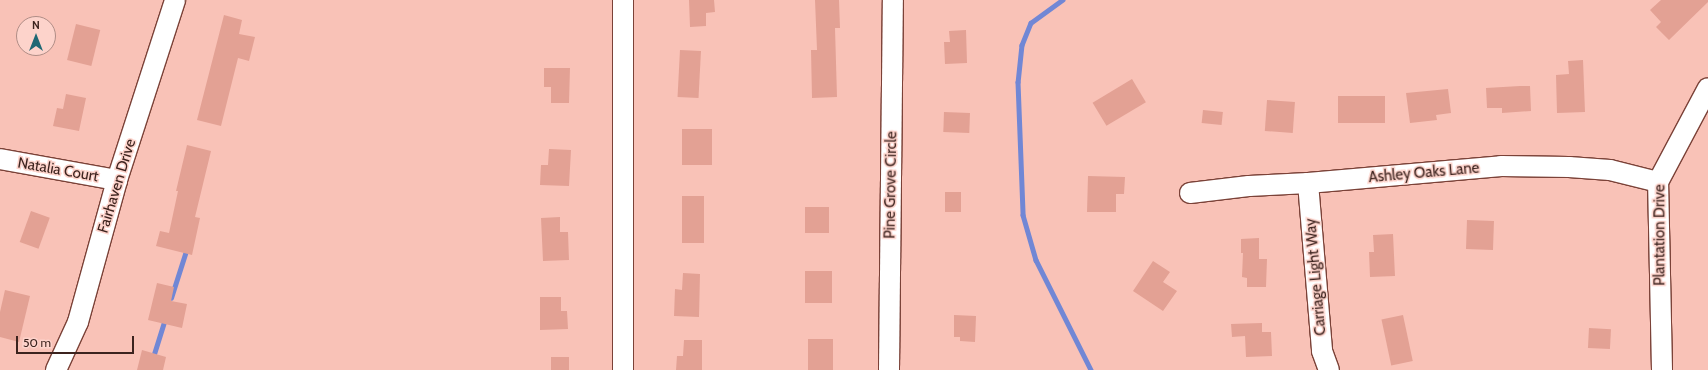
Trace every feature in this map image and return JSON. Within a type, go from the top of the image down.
[{"type":"street","name":"Fairhaven Drive","points":[[56,370],[78,322],[116,180],[176,0]]},
{"type":"street","points":[[623,0],[623,370]]},
{"type":"street","name":"Pine Grove Circle","points":[[889,370],[893,0]]},
{"type":"street","name":"Plantation Drive","points":[[1662,370],[1658,182],[1708,88]]},
{"type":"street","name":"Natalia Court","points":[[0,159],[116,180]]},
{"type":"street","name":"Ashley Oaks Lane","points":[[1190,193],[1249,186],[1308,184],[1501,166],[1569,167],[1610,170],[1658,182]]},
{"type":"street","name":"Carriage Light Way","points":[[1308,184],[1322,351],[1329,370]]},
{"type":"building","points":[[689,0],[714,0],[715,12],[706,13],[706,26],[690,27]]},
{"type":"building","points":[[815,0],[839,0],[840,28],[835,28],[837,97],[812,98],[811,50],[817,50]]},
{"type":"building","points":[[1661,0],[1708,0],[1708,2],[1669,40],[1656,27],[1661,22],[1650,10]]},
{"type":"building","points":[[224,15],[242,20],[239,34],[255,37],[249,61],[238,58],[221,126],[197,120]]},
{"type":"building","points":[[76,24],[100,30],[91,66],[67,60]]},
{"type":"building","points":[[966,30],[967,63],[945,64],[944,42],[950,42],[949,31]]},
{"type":"building","points":[[680,50],[701,51],[699,98],[678,97]]},
{"type":"building","points":[[1583,60],[1585,112],[1557,113],[1556,75],[1569,74],[1568,61]]},
{"type":"building","points":[[544,68],[570,68],[569,103],[551,103],[551,87],[544,87]]},
{"type":"building","points":[[1132,79],[1146,102],[1106,126],[1093,103]]},
{"type":"building","points":[[1530,86],[1531,111],[1502,113],[1502,108],[1487,108],[1486,88]]},
{"type":"building","points":[[1448,89],[1451,113],[1436,115],[1437,120],[1410,123],[1406,93]]},
{"type":"building","points":[[66,94],[86,98],[79,131],[53,126],[57,108],[63,109]]},
{"type":"building","points":[[1338,96],[1385,96],[1385,123],[1338,123]]},
{"type":"building","points":[[1267,100],[1295,102],[1293,133],[1265,131]]},
{"type":"building","points":[[1203,110],[1223,112],[1222,125],[1202,123]]},
{"type":"building","points":[[944,112],[970,113],[969,133],[943,132]]},
{"type":"building","points":[[682,129],[712,129],[712,165],[682,165]]},
{"type":"building","points":[[187,145],[211,151],[195,217],[200,218],[192,255],[156,246],[160,231],[169,233],[178,191],[176,191]]},
{"type":"building","points":[[549,149],[571,150],[569,186],[540,185],[541,165],[548,165]]},
{"type":"building","points":[[1088,176],[1125,177],[1124,194],[1116,194],[1116,212],[1087,212]]},
{"type":"building","points":[[945,192],[961,192],[961,212],[945,212]]},
{"type":"building","points":[[682,196],[704,196],[704,243],[682,243]]},
{"type":"building","points":[[805,207],[829,207],[829,233],[805,233]]},
{"type":"building","points":[[31,211],[50,218],[39,249],[20,242]]},
{"type":"building","points":[[560,217],[560,232],[568,232],[569,260],[543,261],[541,218]]},
{"type":"building","points":[[1467,220],[1494,221],[1493,250],[1466,249]]},
{"type":"building","points":[[1393,234],[1395,276],[1370,277],[1369,252],[1374,252],[1373,235]]},
{"type":"building","points":[[1259,238],[1259,259],[1267,259],[1266,287],[1247,287],[1247,278],[1242,277],[1243,253],[1241,253],[1241,239]]},
{"type":"building","points":[[1153,261],[1170,272],[1163,282],[1177,291],[1163,311],[1133,291]]},
{"type":"building","points":[[805,271],[832,271],[832,303],[805,303]]},
{"type":"building","points":[[683,273],[700,274],[699,317],[674,316],[675,289],[682,290]]},
{"type":"building","points":[[157,283],[174,287],[171,301],[187,304],[182,328],[148,320]]},
{"type":"building","points":[[5,290],[30,296],[19,342],[0,337],[0,312]]},
{"type":"building","points":[[540,297],[561,297],[561,311],[567,311],[568,329],[540,330]]},
{"type":"building","points":[[954,315],[976,316],[975,342],[960,341],[960,337],[954,337]]},
{"type":"building","points":[[1403,315],[1413,361],[1391,366],[1381,320]]},
{"type":"building","points":[[1262,323],[1262,332],[1271,332],[1272,356],[1246,357],[1245,336],[1232,337],[1231,324]]},
{"type":"building","points":[[1589,328],[1611,329],[1610,349],[1588,348]]},
{"type":"building","points":[[808,339],[833,339],[833,370],[808,370]]},
{"type":"building","points":[[684,340],[702,340],[702,370],[676,370],[677,356],[683,356]]},
{"type":"building","points":[[142,350],[166,357],[163,370],[137,370]]},
{"type":"building","points":[[551,357],[569,357],[569,370],[551,370]]},
{"type":"waterway","points":[[1063,0],[1031,23],[1022,45],[1018,82],[1023,215],[1036,260],[1091,370]]},
{"type":"waterway","points":[[171,298],[187,248]]},
{"type":"waterway","points":[[149,370],[165,319]]}]
